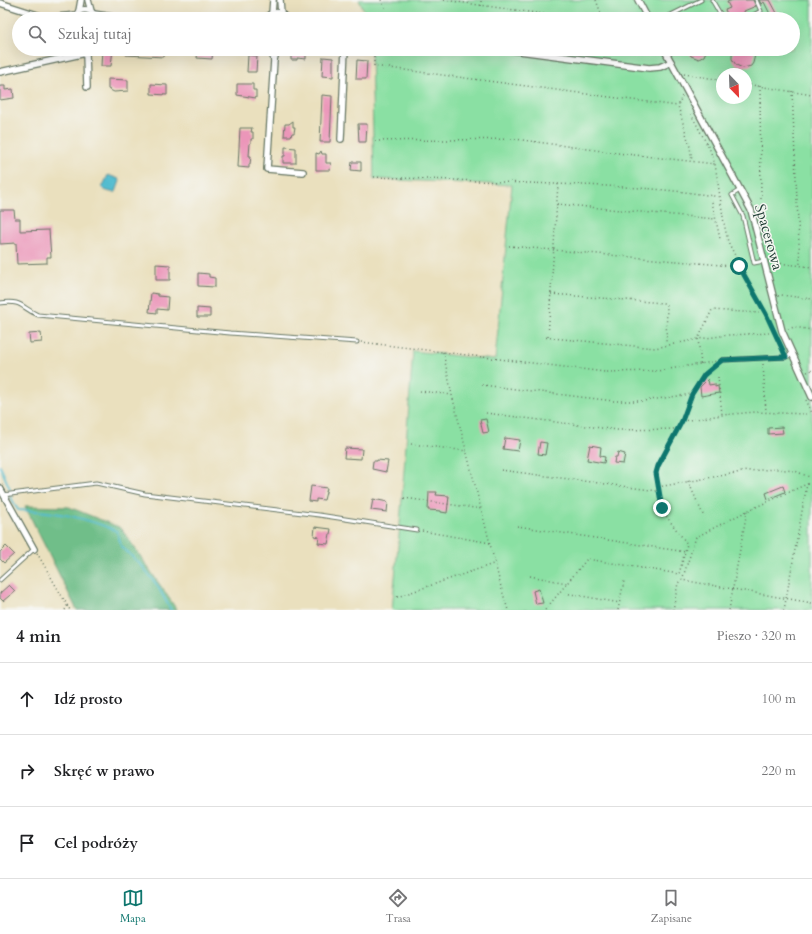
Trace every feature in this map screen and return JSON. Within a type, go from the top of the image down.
[{"type":"street","points":[[77,12],[81,0]]},
{"type":"street","points":[[88,0],[93,12]]},
{"type":"street","points":[[272,12],[273,0]]},
{"type":"street","points":[[280,0],[281,12]]},
{"type":"street","points":[[638,0],[644,12]]},
{"type":"street","points":[[0,3],[28,12]]},
{"type":"street","points":[[0,72],[63,56]]},
{"type":"street","points":[[86,56],[87,87]]},
{"type":"street","points":[[273,56],[274,60]]},
{"type":"street","points":[[275,56],[267,169],[303,172]]},
{"type":"street","points":[[341,139],[345,56]]},
{"type":"street","points":[[558,56],[650,68],[660,67],[671,62]]},
{"type":"street","name":"Spacerowa","points":[[668,56],[678,75],[685,95],[740,190],[753,216],[782,331],[812,397]]},
{"type":"street","points":[[0,488],[34,549]]},
{"type":"lane","points":[[677,12],[701,0]]},
{"type":"lane","points":[[712,0],[718,12]]},
{"type":"lane","points":[[756,0],[761,11],[759,12]]},
{"type":"lane","points":[[740,190],[732,195],[743,216],[754,263],[764,261]]},
{"type":"lane","points":[[0,303],[12,301],[19,303],[38,315],[230,334],[357,342]]},
{"type":"lane","points":[[722,360],[786,357],[793,354]]},
{"type":"lane","points":[[3,495],[96,483],[144,494],[319,515],[417,530]]},
{"type":"lane","points":[[0,580],[34,549]]},
{"type":"path","points":[[381,0],[385,8]]},
{"type":"path","points":[[444,0],[526,12]]},
{"type":"path","points":[[481,0],[481,6]]},
{"type":"path","points":[[596,0],[600,12]]},
{"type":"path","points":[[374,56],[374,66],[678,106]]},
{"type":"path","points":[[678,75],[682,74],[716,79]]},
{"type":"path","points":[[752,85],[812,95]]},
{"type":"path","points":[[760,86],[761,200]]},
{"type":"path","points":[[792,92],[800,265]]},
{"type":"path","points":[[685,95],[678,106],[690,147],[692,161]]},
{"type":"path","points":[[685,95],[685,103]]},
{"type":"path","points":[[689,109],[710,150],[715,164],[728,242],[739,266],[766,314],[786,357]]},
{"type":"path","points":[[375,141],[515,139],[617,153],[715,164]]},
{"type":"path","points":[[374,177],[593,185],[683,191],[720,196]]},
{"type":"path","points":[[548,337],[558,184]]},
{"type":"path","points":[[712,202],[720,239]]},
{"type":"path","points":[[556,204],[715,219]]},
{"type":"path","points":[[509,246],[739,266]]},
{"type":"path","points":[[764,261],[812,267]]},
{"type":"path","points":[[550,294],[663,303],[667,305],[666,345]]},
{"type":"path","points":[[773,298],[781,295],[812,299]]},
{"type":"path","points":[[701,364],[698,339],[712,310],[759,313]]},
{"type":"path","points":[[782,331],[794,327],[812,330]]},
{"type":"path","points":[[542,337],[655,348],[698,339],[729,335],[769,334]]},
{"type":"path","points":[[357,342],[605,372],[657,371],[722,360]]},
{"type":"path","points":[[443,352],[452,395],[508,610]]},
{"type":"path","points":[[763,358],[766,412]]},
{"type":"path","points":[[545,610],[587,559],[679,574],[687,544],[666,516],[662,508],[656,473],[658,466],[682,421],[692,394],[699,381],[722,360]]},
{"type":"path","points":[[718,377],[722,415]]},
{"type":"path","points":[[482,385],[614,401],[643,401],[692,394]]},
{"type":"path","points":[[420,391],[452,395]]},
{"type":"path","points":[[806,399],[812,413]]},
{"type":"path","points":[[682,421],[722,415],[766,412],[806,414]]},
{"type":"path","points":[[486,413],[617,430],[678,428]]},
{"type":"path","points":[[411,444],[467,451]]},
{"type":"path","points":[[658,487],[747,471],[777,469],[795,471],[812,478]]},
{"type":"path","points":[[501,470],[659,491]]},
{"type":"path","points":[[688,481],[704,517]]},
{"type":"path","points":[[784,610],[807,484]]},
{"type":"path","points":[[673,610],[678,583],[682,580],[696,537],[747,511],[807,484],[812,484]]},
{"type":"path","points":[[404,498],[482,509]]},
{"type":"path","points":[[729,610],[747,511]]},
{"type":"path","points":[[517,526],[686,552]]},
{"type":"path","points":[[417,530],[491,543]]},
{"type":"path","points":[[34,549],[70,610]]},
{"type":"path","points":[[397,598],[496,563]]},
{"type":"path","points":[[530,576],[567,583]]},
{"type":"path","points":[[682,580],[812,603]]},
{"type":"path","points":[[618,610],[624,581]]},
{"type":"path","points":[[565,593],[620,603]]},
{"type":"path","points":[[66,610],[68,605]]},
{"type":"green space","points":[[359,0],[812,0],[812,610],[392,610],[413,351],[495,360],[512,185],[374,179],[371,56],[800,56],[800,12],[365,12]]},
{"type":"green space","points":[[25,506],[69,507],[121,528],[177,610],[77,610]]},
{"type":"water","points":[[108,175],[119,179],[120,181],[116,192],[109,192],[102,188]]},
{"type":"building","points":[[733,0],[753,0],[756,6],[744,12],[726,12],[725,10],[730,8],[727,2]]},
{"type":"building","points":[[759,0],[770,0],[776,12],[769,12],[764,2],[761,4]]},
{"type":"building","points":[[102,56],[112,56],[111,66],[101,66]]},
{"type":"building","points":[[197,56],[212,56],[212,59],[197,58]]},
{"type":"building","points":[[248,56],[257,56],[256,72],[247,72]]},
{"type":"building","points":[[291,56],[306,56],[306,59],[297,58],[297,60],[291,60]]},
{"type":"building","points":[[691,56],[704,56],[699,59]]},
{"type":"building","points":[[732,56],[755,56],[751,66],[743,68],[736,65],[732,59]]},
{"type":"building","points":[[323,57],[333,58],[333,77],[322,76]]},
{"type":"building","points":[[357,60],[367,61],[366,79],[356,79]]},
{"type":"building","points":[[108,79],[128,80],[128,91],[114,92],[108,89]]},
{"type":"building","points":[[151,84],[167,85],[167,95],[151,94]]},
{"type":"building","points":[[237,84],[253,84],[253,90],[256,90],[256,98],[237,95]]},
{"type":"building","points":[[0,86],[5,86],[5,90],[13,89],[14,98],[0,100]]},
{"type":"building","points":[[322,95],[332,96],[330,142],[320,142]]},
{"type":"building","points":[[293,121],[293,127],[295,127],[294,133],[292,133],[291,136],[284,136],[285,124],[289,124]]},
{"type":"building","points":[[358,124],[367,124],[366,142],[359,142]]},
{"type":"building","points":[[240,128],[252,128],[251,132],[253,132],[253,139],[251,139],[250,143],[249,156],[251,156],[249,168],[238,167]]},
{"type":"building","points":[[285,147],[296,148],[296,163],[283,163]]},
{"type":"building","points":[[321,151],[322,154],[326,154],[326,163],[331,163],[330,170],[316,170],[316,153],[319,154]]},
{"type":"building","points":[[352,162],[361,162],[361,171],[351,170]]},
{"type":"building","points":[[0,210],[14,210],[15,219],[20,219],[20,231],[49,230],[51,257],[47,257],[47,263],[17,264],[16,243],[0,244]]},
{"type":"building","points":[[156,264],[170,265],[170,280],[156,280]]},
{"type":"building","points":[[198,273],[209,274],[209,277],[215,278],[215,287],[198,286]]},
{"type":"building","points":[[151,293],[158,294],[158,296],[168,297],[167,310],[157,309],[157,313],[149,312]]},
{"type":"building","points":[[197,308],[210,309],[210,317],[197,317]]},
{"type":"building","points":[[41,333],[42,342],[30,343],[29,334]]},
{"type":"building","points":[[708,379],[709,385],[715,384],[715,387],[718,386],[719,393],[701,396],[700,387]]},
{"type":"building","points":[[486,419],[489,432],[483,433],[480,420]]},
{"type":"building","points":[[782,427],[783,433],[768,434],[768,428]]},
{"type":"building","points":[[505,438],[520,440],[518,451],[503,449]]},
{"type":"building","points":[[540,442],[547,443],[545,455],[538,454]]},
{"type":"building","points":[[590,445],[601,447],[600,456],[605,457],[604,463],[587,460]]},
{"type":"building","points":[[345,448],[362,449],[361,459],[344,458]]},
{"type":"building","points":[[618,452],[625,454],[623,464],[614,463]]},
{"type":"building","points":[[373,461],[388,461],[386,472],[372,469]]},
{"type":"building","points":[[311,486],[327,488],[324,500],[316,499],[316,502],[309,501]]},
{"type":"building","points":[[783,486],[785,492],[768,499],[766,493]]},
{"type":"building","points":[[429,492],[437,492],[436,495],[449,496],[447,513],[428,510]]},
{"type":"building","points":[[373,499],[388,502],[387,512],[371,510]]},
{"type":"building","points":[[315,527],[331,529],[328,544],[318,543],[319,537],[314,536]]},
{"type":"building","points":[[6,546],[14,554],[4,563],[0,559],[0,552]]},
{"type":"building","points":[[9,585],[15,591],[3,601],[0,598],[0,593]]},
{"type":"building","points":[[539,589],[543,603],[536,604],[533,591]]},
{"type":"waterway","points":[[0,466],[10,489]]},
{"type":"waterway","points":[[10,496],[18,510],[57,513],[81,518],[117,531],[121,546],[143,567],[157,585],[171,610]]},
{"type":"route","points":[[662,508],[656,473],[658,466],[682,421],[692,394],[699,381],[722,360],[786,357],[766,314],[739,266]]}]
